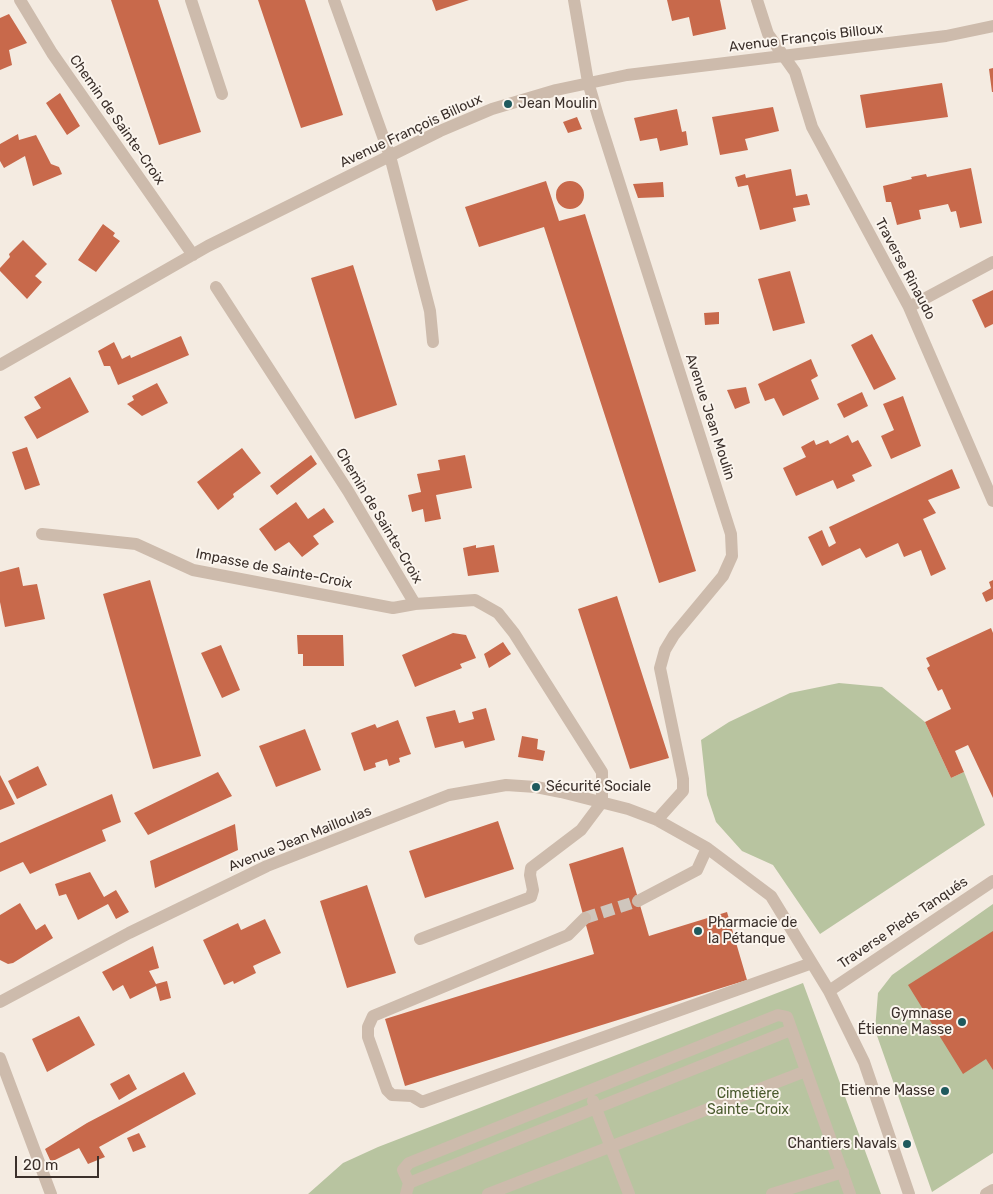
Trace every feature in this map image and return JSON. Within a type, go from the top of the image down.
[{"type":"street","name":"Chemin de Sainte-Croix","points":[[20,0],[52,53],[194,255]]},
{"type":"street","points":[[191,0],[222,94]]},
{"type":"street","points":[[334,0],[390,156],[430,311],[433,342]]},
{"type":"street","name":"Avenue Jean Moulin","points":[[574,0],[588,82],[731,534],[732,556],[724,576],[674,635],[665,650],[660,668],[683,779],[683,791],[657,820]]},
{"type":"street","name":"Traverse Rinaudo","points":[[757,0],[768,34],[795,72],[812,127],[909,307],[993,501]]},
{"type":"street","name":"Avenue François Billoux","points":[[0,365],[194,255],[390,156],[492,110],[588,82],[946,36],[993,26]]},
{"type":"street","points":[[909,307],[993,262]]},
{"type":"street","name":"Chemin de Sainte-Croix","points":[[216,287],[348,490],[415,604],[475,600],[498,613],[514,633],[602,772],[602,802]]},
{"type":"street","name":"Impasse de Sainte-Croix","points":[[42,534],[136,544],[193,570],[393,608],[415,604]]},
{"type":"street","name":"Avenue Jean Mailloulas","points":[[0,1002],[130,933],[266,866],[449,795],[506,785],[536,787],[602,802],[657,820],[707,848],[771,896],[829,991],[864,1062],[909,1194]]},
{"type":"street","points":[[420,939],[531,897],[533,890],[530,875],[531,868],[581,830],[602,802]]},
{"type":"street","points":[[638,901],[698,870],[707,848]]},
{"type":"street","name":"Traverse Pieds Tanqués","points":[[829,991],[993,881]]},
{"type":"street","points":[[585,918],[568,935],[373,1016],[368,1027],[368,1037],[387,1090],[392,1095],[412,1096],[422,1102],[812,963]]},
{"type":"street","points":[[791,1030],[595,1108],[407,1188],[403,1170],[409,1163],[778,1015],[786,1017],[791,1030],[843,1172],[850,1194]]},
{"type":"street","points":[[0,1058],[51,1194]]},
{"type":"street","points":[[488,1194],[806,1071]]},
{"type":"street","points":[[589,1091],[629,1194]]},
{"type":"street","points":[[772,1194],[843,1172]]},
{"type":"green space","points":[[839,683],[882,687],[925,722],[951,778],[964,772],[985,825],[820,934],[773,865],[742,851],[716,822],[707,795],[701,740],[729,722],[790,693]]},
{"type":"green space","name":"Etienne Masse","points":[[993,904],[993,1153],[932,1192],[875,1030],[878,993],[892,975]]},
{"type":"green space","name":"Cimetière Sainte-Croix","points":[[803,983],[881,1194],[308,1194],[343,1163],[378,1147]]},
{"type":"building","points":[[111,0],[158,0],[201,132],[159,145]]},
{"type":"building","points":[[258,0],[305,0],[343,115],[301,128]]},
{"type":"building","points":[[432,0],[469,0],[436,11]]},
{"type":"building","points":[[667,0],[720,0],[726,29],[693,36],[689,17],[672,21]]},
{"type":"building","points":[[9,14],[27,43],[9,50],[12,65],[0,70],[0,18]]},
{"type":"building","points":[[993,68],[993,92],[992,92],[989,69]]},
{"type":"building","points":[[942,83],[948,117],[866,128],[860,95]]},
{"type":"building","points":[[60,93],[80,126],[67,135],[46,103]]},
{"type":"building","points":[[773,107],[779,131],[745,139],[748,150],[720,155],[712,117]]},
{"type":"building","points":[[677,109],[682,132],[686,131],[688,145],[660,151],[657,138],[640,141],[634,118]]},
{"type":"building","points":[[577,117],[582,129],[568,133],[563,122]]},
{"type":"building","points":[[18,134],[19,140],[36,135],[51,164],[59,167],[62,174],[33,186],[25,156],[4,168],[0,161],[0,144]]},
{"type":"building","points":[[971,168],[982,223],[960,228],[956,211],[951,212],[948,204],[919,210],[921,219],[897,225],[891,202],[886,202],[883,186],[912,179],[911,177],[926,174],[927,177]]},
{"type":"building","points":[[791,169],[796,196],[807,194],[810,205],[793,208],[796,221],[760,230],[748,185],[738,187],[735,177],[745,174],[746,178]]},
{"type":"building","points":[[546,181],[559,221],[585,214],[696,571],[659,583],[544,227],[479,247],[465,207]]},
{"type":"building","points":[[570,181],[580,185],[584,195],[580,205],[570,209],[560,205],[556,195],[560,185]]},
{"type":"building","points":[[663,182],[664,197],[638,198],[633,184]]},
{"type":"building","points":[[103,224],[115,233],[113,236],[120,241],[96,272],[78,260]]},
{"type":"building","points":[[23,240],[47,264],[35,276],[42,282],[27,299],[0,271],[0,268],[10,257],[9,254]]},
{"type":"building","points":[[353,265],[397,405],[355,419],[311,278]]},
{"type":"building","points":[[790,271],[805,323],[773,331],[758,279]]},
{"type":"building","points":[[993,290],[993,324],[985,328],[972,300]]},
{"type":"building","points":[[719,312],[719,324],[705,325],[704,313]]},
{"type":"building","points":[[872,334],[896,379],[874,390],[851,345]]},
{"type":"building","points":[[181,336],[189,355],[118,385],[110,366],[104,366],[98,351],[114,342],[122,359],[130,355],[131,358]]},
{"type":"building","points":[[811,359],[818,376],[811,380],[819,399],[783,416],[774,398],[765,401],[758,384]]},
{"type":"building","points":[[70,377],[89,412],[37,439],[24,417],[41,408],[34,397]]},
{"type":"building","points":[[157,383],[168,403],[142,416],[127,404],[134,400],[132,396]]},
{"type":"building","points":[[746,387],[750,403],[735,409],[727,390]]},
{"type":"building","points":[[862,392],[868,406],[844,418],[837,404]]},
{"type":"building","points":[[903,396],[921,446],[891,459],[881,436],[894,430],[883,404]]},
{"type":"building","points":[[848,435],[852,443],[858,440],[872,466],[852,475],[855,481],[837,489],[833,480],[796,496],[783,468],[806,457],[801,447],[814,440],[816,445],[828,440],[830,444]]},
{"type":"building","points":[[27,447],[40,485],[25,490],[12,452]]},
{"type":"building","points":[[242,448],[261,473],[233,494],[234,497],[218,510],[197,482]]},
{"type":"building","points":[[311,455],[317,464],[277,495],[270,486]]},
{"type":"building","points":[[465,455],[472,488],[436,495],[441,519],[425,522],[423,509],[412,512],[408,495],[421,492],[417,474],[440,470],[438,460]]},
{"type":"building","points":[[952,469],[960,488],[928,500],[936,513],[923,519],[946,569],[931,576],[921,550],[904,557],[898,543],[866,558],[860,548],[822,566],[808,537],[822,530],[829,547],[836,543],[829,527]]},
{"type":"building","points":[[296,502],[308,519],[324,508],[334,522],[313,536],[319,544],[302,557],[289,542],[275,551],[259,529]]},
{"type":"building","points":[[476,545],[476,548],[494,545],[499,572],[468,576],[463,548]]},
{"type":"building","points":[[19,567],[23,586],[37,584],[45,619],[5,627],[0,602],[0,572]]},
{"type":"building","points":[[150,580],[201,756],[153,769],[103,594]]},
{"type":"building","points":[[993,580],[993,599],[986,602],[982,593],[991,588],[989,582]]},
{"type":"building","points":[[617,596],[669,758],[630,769],[578,609]]},
{"type":"building","points":[[991,628],[993,633],[993,798],[968,745],[955,751],[964,772],[951,778],[925,722],[951,709],[942,689],[938,691],[927,668],[930,666],[926,658]]},
{"type":"building","points":[[453,633],[466,635],[476,658],[460,664],[462,668],[415,687],[402,655]]},
{"type":"building","points":[[297,635],[343,635],[344,666],[303,666],[303,654],[298,654]]},
{"type":"building","points":[[503,642],[511,654],[489,668],[484,654]]},
{"type":"building","points":[[221,645],[240,690],[222,698],[201,653]]},
{"type":"building","points":[[486,708],[495,740],[465,748],[463,741],[435,748],[426,717],[455,710],[459,723],[474,719],[472,712]]},
{"type":"building","points":[[398,720],[411,754],[399,758],[400,762],[389,766],[387,759],[375,763],[376,767],[364,771],[351,733],[375,724],[377,728]]},
{"type":"building","points":[[305,729],[321,770],[276,787],[259,746]]},
{"type":"building","points":[[522,736],[538,739],[537,749],[545,751],[543,761],[518,757]]},
{"type":"building","points":[[38,766],[47,785],[17,799],[8,781]]},
{"type":"building","points":[[218,772],[232,796],[148,835],[134,813]]},
{"type":"building","points":[[0,775],[15,804],[0,810]]},
{"type":"building","points":[[112,794],[121,822],[102,830],[106,841],[30,874],[23,862],[0,872],[0,843]]},
{"type":"building","points":[[498,821],[514,869],[425,898],[409,851]]},
{"type":"building","points":[[235,824],[238,850],[155,888],[150,861]]},
{"type":"building","points":[[623,847],[649,936],[727,912],[747,980],[405,1086],[385,1019],[594,954],[569,864]]},
{"type":"building","points":[[90,872],[104,897],[116,890],[129,912],[116,919],[108,904],[78,920],[66,894],[59,896],[55,884]]},
{"type":"building","points":[[367,885],[396,973],[347,988],[320,901]]},
{"type":"building","points":[[20,903],[36,930],[45,924],[53,938],[13,963],[8,964],[0,960],[0,915]]},
{"type":"building","points":[[265,919],[281,953],[253,966],[256,973],[234,984],[233,981],[224,985],[203,940],[238,923],[241,930]]},
{"type":"building","name":"Gymnase Étienne Masse","points":[[993,931],[993,1070],[986,1059],[963,1074],[908,985]]},
{"type":"building","points":[[153,946],[159,968],[149,971],[156,984],[167,981],[171,998],[160,1001],[156,986],[130,999],[123,985],[113,991],[102,972]]},
{"type":"building","points":[[79,1016],[95,1045],[47,1072],[32,1039]]},
{"type":"building","points":[[184,1072],[196,1094],[99,1147],[105,1157],[88,1164],[79,1148],[51,1162],[45,1149],[87,1123]]},
{"type":"building","points":[[129,1074],[137,1089],[119,1100],[110,1084]]},
{"type":"building","points":[[139,1133],[146,1147],[133,1152],[127,1138]]},
{"type":"tunnel","points":[[585,918],[638,901]]},
{"type":"place","name":"Jean Moulin","points":[[508,104]]},
{"type":"place","name":"Sécurité Sociale","points":[[536,787]]},
{"type":"place","name":"Pharmacie de la Pétanque","points":[[698,931]]},
{"type":"place","name":"Gymnase Étienne Masse","points":[[962,1022]]},
{"type":"place","name":"Etienne Masse","points":[[945,1091]]},
{"type":"place","name":"Chantiers Navals","points":[[907,1144]]}]
